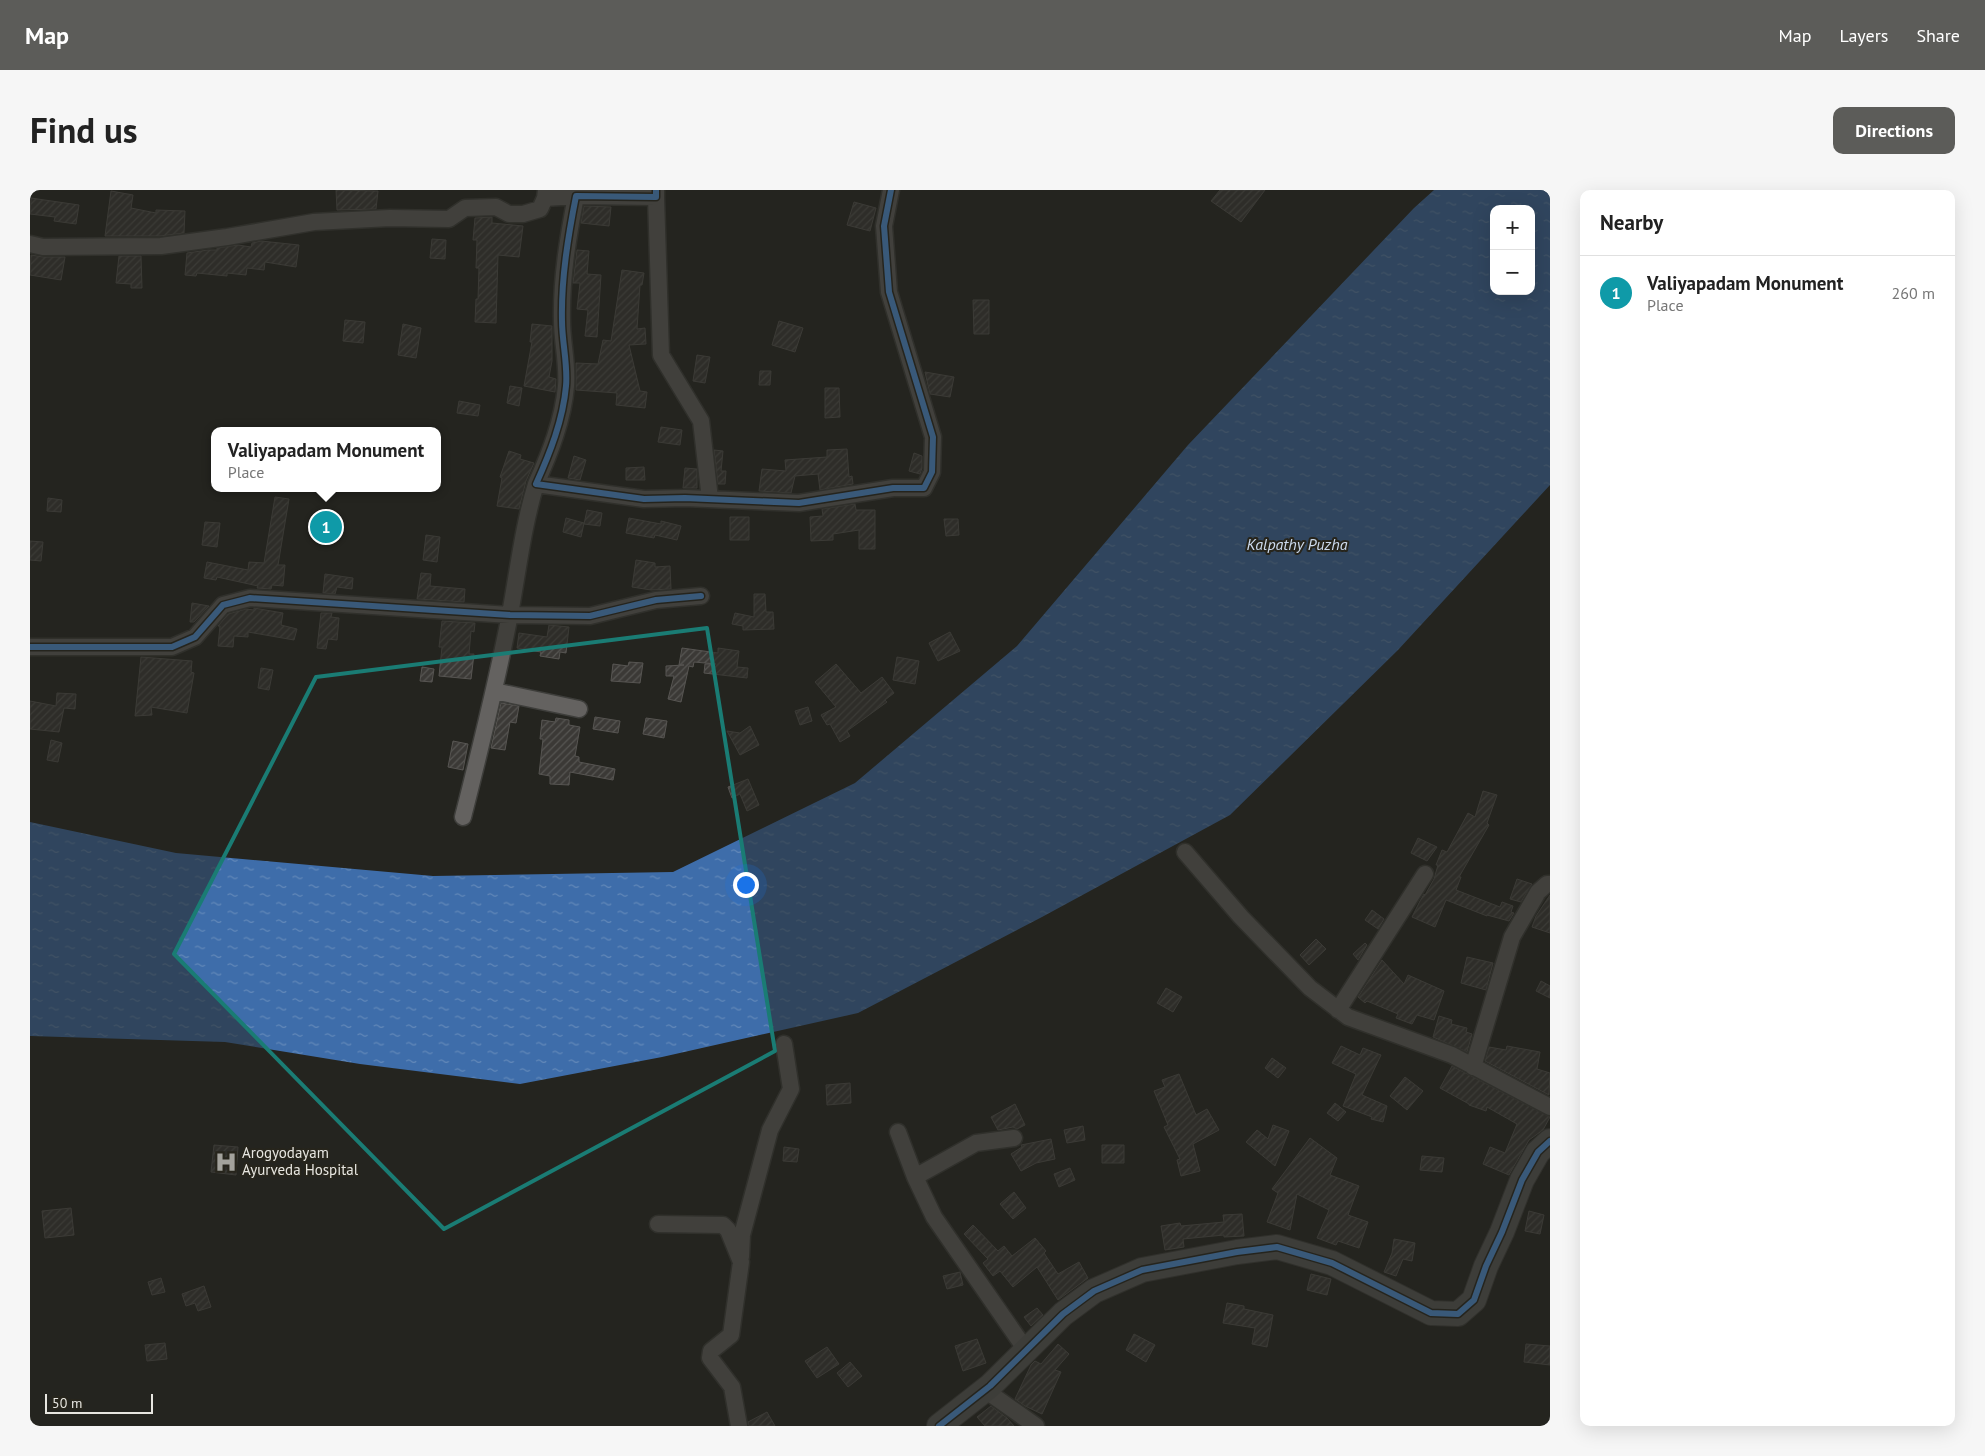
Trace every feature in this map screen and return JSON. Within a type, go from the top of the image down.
[{"type":"street","points":[[536,484],[644,500],[710,499],[799,503],[893,488],[924,488],[932,472],[933,437],[889,292],[884,226],[891,190]]},
{"type":"street","points":[[30,244],[43,247],[161,246],[227,238],[314,222],[390,218],[449,219],[465,208],[496,208],[509,214],[523,214],[540,209],[545,194],[576,196],[656,194],[661,355],[701,421],[710,499]]},
{"type":"street","points":[[463,817],[494,691],[510,615],[528,509],[559,425],[566,385],[562,321],[567,245],[576,196]]},
{"type":"street","points":[[30,647],[172,647],[195,637],[223,605],[250,598],[510,615],[590,616],[656,600],[702,596]]},
{"type":"street","points":[[494,691],[579,709]]},
{"type":"street","points":[[1185,852],[1241,917],[1310,988],[1348,1017],[1452,1055],[1550,1107]]},
{"type":"street","points":[[1338,1010],[1425,874]]},
{"type":"street","points":[[1474,1067],[1512,937],[1538,892],[1547,884],[1550,884]]},
{"type":"street","points":[[739,1426],[732,1388],[710,1358],[711,1351],[730,1335],[741,1262],[742,1235],[770,1130],[791,1089],[784,1044]]},
{"type":"street","points":[[898,1132],[915,1177],[934,1217],[1026,1350]]},
{"type":"street","points":[[915,1177],[976,1142],[1014,1138]]},
{"type":"street","points":[[939,1426],[985,1390],[1063,1314],[1094,1291],[1142,1270],[1237,1252],[1277,1247],[1332,1264],[1431,1313],[1458,1314],[1474,1300],[1522,1180],[1538,1152],[1550,1141]]},
{"type":"street","points":[[658,1224],[723,1225],[728,1230],[741,1262]]},
{"type":"street","points":[[985,1390],[1036,1426]]},
{"type":"highlighted area","points":[[707,628],[775,1051],[444,1229],[174,954],[316,677]]},
{"type":"water","name":"Kalpathy Puzha","points":[[1434,190],[1550,190],[1550,485],[1398,650],[1230,815],[1042,917],[858,1013],[662,1057],[520,1084],[360,1064],[225,1042],[30,1036],[30,822],[176,853],[433,876],[673,872],[855,783],[1017,646],[1188,445],[1414,208]]},
{"type":"building","points":[[336,190],[378,191],[376,209],[337,210]]},
{"type":"building","points":[[1220,190],[1265,190],[1241,222],[1211,201]]},
{"type":"building","points":[[111,191],[133,195],[131,208],[156,213],[156,210],[185,211],[184,233],[160,236],[105,236]]},
{"type":"building","points":[[31,198],[79,205],[76,224],[54,221],[55,217],[30,214]]},
{"type":"building","points":[[854,202],[876,208],[870,231],[847,225]]},
{"type":"building","points":[[584,206],[611,207],[609,226],[581,223]]},
{"type":"building","points":[[492,217],[492,223],[523,226],[519,257],[498,255],[496,323],[475,322],[479,268],[476,268],[477,240],[473,240],[475,218]]},
{"type":"building","points":[[432,239],[446,240],[445,259],[430,258]]},
{"type":"building","points":[[261,241],[299,245],[296,267],[265,262],[264,270],[247,268],[246,275],[227,273],[227,276],[197,273],[196,276],[185,275],[187,253],[217,250],[217,248],[238,245],[251,247],[252,243]]},
{"type":"building","points":[[577,250],[589,251],[587,274],[601,275],[597,337],[585,336],[588,310],[577,309],[580,283],[573,283]]},
{"type":"building","points":[[31,255],[65,257],[61,280],[30,275]]},
{"type":"building","points":[[119,256],[141,256],[142,288],[131,288],[131,284],[116,283]]},
{"type":"building","points":[[622,270],[644,273],[642,285],[640,285],[637,329],[645,328],[646,344],[629,345],[640,391],[647,392],[645,408],[616,405],[617,393],[576,390],[576,363],[598,364],[603,340],[611,341]]},
{"type":"building","points":[[973,300],[989,300],[989,334],[974,334]]},
{"type":"building","points":[[345,320],[365,322],[363,343],[343,341]]},
{"type":"building","points":[[779,321],[803,328],[795,352],[772,345]]},
{"type":"building","points":[[403,324],[421,328],[416,358],[398,355]]},
{"type":"building","points":[[532,324],[552,326],[552,361],[549,377],[556,379],[555,392],[524,386],[532,342],[530,342]]},
{"type":"building","points":[[697,355],[710,357],[705,383],[693,381]]},
{"type":"building","points":[[760,371],[771,371],[770,385],[759,385]]},
{"type":"building","points":[[925,372],[954,377],[950,397],[930,394]]},
{"type":"building","points":[[510,386],[522,388],[519,406],[507,403]]},
{"type":"building","points":[[825,388],[839,388],[840,417],[825,418]]},
{"type":"building","points":[[459,401],[480,405],[478,416],[457,413]]},
{"type":"building","points":[[661,427],[682,430],[680,445],[658,442]]},
{"type":"building","points":[[847,449],[849,477],[852,476],[853,484],[820,490],[818,474],[795,476],[791,493],[759,491],[762,469],[786,471],[785,460],[827,457],[827,450]]},
{"type":"building","points":[[714,450],[723,451],[721,471],[726,471],[725,484],[718,484]]},
{"type":"building","points":[[509,451],[521,455],[520,459],[534,463],[526,481],[519,509],[497,506],[502,478],[500,477]]},
{"type":"building","points":[[914,453],[922,456],[920,474],[909,471]]},
{"type":"building","points":[[574,456],[586,460],[580,480],[568,478]]},
{"type":"building","points":[[644,467],[645,480],[626,480],[626,468]]},
{"type":"building","points":[[685,468],[697,469],[697,488],[683,488]]},
{"type":"building","points":[[275,497],[289,499],[278,565],[285,565],[283,586],[272,585],[271,589],[257,588],[258,586],[217,577],[216,580],[204,578],[207,562],[248,570],[249,562],[264,563]]},
{"type":"building","points":[[48,498],[62,500],[61,512],[47,511]]},
{"type":"building","points":[[855,504],[856,510],[875,510],[875,549],[859,549],[859,530],[833,534],[833,540],[811,541],[810,517],[823,516],[822,509]]},
{"type":"building","points":[[587,510],[602,513],[600,526],[584,524]]},
{"type":"building","points":[[730,517],[749,517],[749,540],[730,540]]},
{"type":"building","points":[[566,518],[584,523],[581,537],[563,532]]},
{"type":"building","points":[[629,518],[661,524],[661,521],[681,526],[677,540],[655,535],[654,538],[626,533]]},
{"type":"building","points":[[944,519],[958,519],[959,535],[946,536]]},
{"type":"building","points":[[205,522],[220,523],[217,547],[202,545]]},
{"type":"building","points":[[426,535],[440,537],[437,562],[423,560]]},
{"type":"building","points":[[30,541],[43,542],[41,561],[30,560]]},
{"type":"building","points":[[636,560],[655,563],[655,567],[670,566],[671,589],[651,590],[632,587]]},
{"type":"building","points":[[421,573],[431,574],[430,586],[465,589],[464,602],[417,599]]},
{"type":"building","points":[[325,574],[353,578],[352,589],[337,587],[335,594],[323,593]]},
{"type":"building","points":[[754,594],[765,594],[766,612],[773,612],[774,629],[743,630],[743,626],[732,624],[735,613],[754,617]]},
{"type":"building","points":[[192,603],[209,606],[194,622],[190,622]]},
{"type":"building","points":[[254,608],[283,613],[281,625],[297,629],[294,640],[248,632],[248,637],[234,636],[233,647],[218,646],[220,626],[218,626],[228,614],[246,609],[254,610]]},
{"type":"building","points":[[321,613],[332,613],[331,617],[339,618],[337,640],[328,639],[326,649],[317,648]]},
{"type":"building","points":[[442,621],[475,623],[474,632],[471,631],[469,654],[474,654],[471,679],[439,676],[442,647],[439,647]]},
{"type":"building","points":[[549,625],[569,627],[566,653],[560,652],[559,659],[540,656],[541,652],[517,648],[519,633],[547,637]]},
{"type":"building","points":[[950,632],[960,651],[938,661],[929,643]]},
{"type":"building","points":[[682,648],[718,653],[718,648],[739,651],[737,667],[748,668],[747,678],[704,673],[705,664],[716,664],[694,662],[693,667],[689,666],[681,702],[668,699],[674,676],[666,676],[666,666],[684,665],[679,665]]},
{"type":"building","points":[[141,657],[192,661],[191,672],[194,673],[187,713],[151,707],[152,715],[135,716]]},
{"type":"building","points":[[897,657],[919,661],[915,684],[893,680]]},
{"type":"building","points":[[629,662],[643,663],[640,683],[611,681],[613,664],[628,666]]},
{"type":"building","points":[[836,664],[861,693],[882,677],[894,693],[885,700],[887,702],[847,731],[850,736],[840,742],[830,724],[827,725],[821,715],[836,707],[815,682]]},
{"type":"building","points":[[422,667],[434,669],[432,682],[420,681]]},
{"type":"building","points":[[261,668],[273,670],[269,690],[258,688]]},
{"type":"building","points":[[57,693],[76,694],[75,709],[64,708],[59,732],[30,729],[30,701],[56,706]]},
{"type":"building","points":[[501,703],[519,706],[516,723],[510,722],[505,750],[491,748]]},
{"type":"building","points":[[808,707],[812,721],[800,725],[795,711]]},
{"type":"building","points":[[595,717],[620,721],[618,733],[593,729]]},
{"type":"building","points":[[556,718],[569,720],[569,725],[580,727],[575,756],[579,757],[579,762],[615,769],[613,780],[570,772],[569,785],[550,784],[550,776],[539,774],[543,739],[540,739],[542,720],[555,722]]},
{"type":"building","points":[[646,718],[667,721],[664,738],[643,734]]},
{"type":"building","points":[[750,726],[759,745],[740,755],[727,731],[740,733]]},
{"type":"building","points":[[51,740],[62,743],[58,762],[47,760]]},
{"type":"building","points":[[453,741],[468,744],[463,770],[448,767]]},
{"type":"building","points":[[748,779],[759,805],[747,811],[740,794],[732,798],[728,787]]},
{"type":"building","points":[[1483,791],[1497,795],[1487,823],[1489,825],[1459,877],[1461,877],[1456,890],[1500,907],[1502,902],[1513,906],[1511,912],[1514,913],[1509,921],[1487,916],[1446,900],[1435,927],[1412,917],[1434,879],[1438,865],[1436,865],[1442,850],[1447,852],[1468,813],[1475,817]]},
{"type":"building","points":[[1418,838],[1437,847],[1427,861],[1411,853]]},
{"type":"building","points":[[1517,879],[1532,884],[1521,902],[1510,899]]},
{"type":"building","points":[[1550,895],[1550,933],[1532,927],[1536,916]]},
{"type":"building","points":[[1372,910],[1384,919],[1378,929],[1365,920]]},
{"type":"building","points":[[1316,939],[1326,949],[1309,965],[1300,955]]},
{"type":"building","points":[[1365,943],[1367,945],[1358,960],[1353,954]]},
{"type":"building","points":[[1467,957],[1493,963],[1486,990],[1461,983]]},
{"type":"building","points":[[1382,960],[1404,984],[1408,975],[1444,991],[1434,1020],[1417,1015],[1412,1024],[1396,1018],[1398,1014],[1367,1001],[1365,1003],[1358,997]]},
{"type":"building","points":[[1541,981],[1550,986],[1550,998],[1536,991]]},
{"type":"building","points":[[1166,988],[1182,997],[1173,1012],[1157,1003]]},
{"type":"building","points":[[1439,1016],[1452,1020],[1451,1024],[1467,1028],[1466,1032],[1472,1034],[1467,1052],[1433,1037]]},
{"type":"building","points":[[1341,1046],[1360,1055],[1363,1048],[1381,1055],[1362,1095],[1387,1106],[1383,1122],[1371,1119],[1372,1117],[1343,1106],[1356,1074],[1332,1063]]},
{"type":"building","points":[[1507,1046],[1540,1052],[1537,1069],[1550,1073],[1549,1095],[1485,1061],[1489,1047],[1506,1050]]},
{"type":"building","points":[[1272,1058],[1286,1068],[1278,1078],[1265,1068]]},
{"type":"building","points":[[1452,1066],[1550,1117],[1543,1130],[1529,1140],[1509,1175],[1483,1164],[1490,1147],[1505,1153],[1517,1124],[1487,1107],[1486,1111],[1469,1105],[1440,1088]]},
{"type":"building","points":[[1179,1074],[1196,1115],[1207,1109],[1219,1130],[1193,1144],[1200,1171],[1181,1176],[1177,1160],[1180,1159],[1164,1127],[1168,1125],[1154,1091],[1165,1087],[1162,1080]]},
{"type":"building","points":[[1405,1077],[1423,1091],[1407,1110],[1390,1096]]},
{"type":"building","points":[[850,1083],[851,1103],[827,1105],[826,1085]]},
{"type":"building","points":[[1335,1103],[1346,1112],[1338,1121],[1327,1113]]},
{"type":"building","points":[[1015,1104],[1025,1125],[1017,1129],[1013,1127],[998,1130],[991,1117]]},
{"type":"building","points":[[1273,1125],[1289,1131],[1275,1166],[1246,1142],[1257,1130],[1268,1139]]},
{"type":"building","points":[[1083,1126],[1085,1140],[1067,1143],[1064,1130]]},
{"type":"building","points":[[1310,1138],[1337,1158],[1330,1175],[1359,1186],[1348,1215],[1368,1222],[1359,1248],[1338,1241],[1336,1245],[1317,1238],[1329,1210],[1297,1194],[1290,1230],[1267,1222],[1278,1193],[1272,1189]]},
{"type":"building","points":[[1051,1139],[1055,1159],[1036,1163],[1021,1171],[1011,1154],[1022,1147],[1021,1145]]},
{"type":"building","points":[[214,1145],[238,1147],[236,1175],[211,1172]]},
{"type":"building","points":[[1102,1145],[1124,1145],[1124,1163],[1102,1163]]},
{"type":"building","points":[[784,1147],[799,1149],[797,1162],[783,1161]]},
{"type":"building","points":[[1422,1156],[1444,1158],[1442,1172],[1420,1170]]},
{"type":"building","points":[[1070,1168],[1075,1180],[1059,1187],[1054,1174]]},
{"type":"building","points":[[1014,1192],[1026,1208],[1013,1219],[1000,1204]]},
{"type":"building","points":[[71,1208],[74,1235],[45,1238],[42,1211]]},
{"type":"building","points":[[1529,1211],[1544,1215],[1540,1234],[1525,1231]]},
{"type":"building","points":[[1242,1214],[1244,1236],[1224,1237],[1224,1235],[1183,1239],[1184,1247],[1165,1250],[1161,1226],[1180,1223],[1181,1226],[1224,1222],[1223,1215]]},
{"type":"building","points":[[973,1225],[998,1251],[1004,1246],[1012,1256],[1035,1238],[1046,1251],[1044,1253],[1058,1274],[1079,1262],[1088,1278],[1058,1300],[1037,1267],[1013,1287],[1000,1271],[993,1276],[983,1263],[988,1259],[964,1234]]},
{"type":"building","points":[[1394,1239],[1415,1243],[1412,1261],[1403,1259],[1396,1276],[1384,1272],[1392,1253]]},
{"type":"building","points":[[960,1272],[963,1285],[947,1289],[943,1276]]},
{"type":"building","points":[[1311,1274],[1331,1279],[1327,1295],[1307,1290]]},
{"type":"building","points":[[161,1278],[165,1292],[152,1295],[148,1282]]},
{"type":"building","points":[[204,1286],[211,1307],[198,1311],[195,1303],[186,1306],[182,1294]]},
{"type":"building","points":[[1227,1303],[1244,1306],[1244,1309],[1273,1315],[1267,1347],[1252,1344],[1255,1328],[1223,1323]]},
{"type":"building","points":[[1037,1308],[1043,1315],[1031,1326],[1024,1317]]},
{"type":"building","points":[[1134,1334],[1155,1345],[1146,1362],[1126,1350]]},
{"type":"building","points":[[977,1339],[986,1363],[963,1371],[955,1346]]},
{"type":"building","points":[[165,1343],[167,1359],[147,1361],[145,1345]]},
{"type":"building","points":[[1058,1344],[1069,1354],[1055,1370],[1061,1372],[1042,1414],[1015,1399],[1031,1365],[1035,1361],[1041,1364]]},
{"type":"building","points":[[1526,1344],[1550,1346],[1550,1365],[1524,1362]]},
{"type":"building","points":[[827,1347],[839,1364],[817,1378],[805,1361]]},
{"type":"building","points":[[850,1362],[862,1376],[848,1387],[837,1373]]},
{"type":"building","points":[[991,1406],[1014,1426],[985,1426],[977,1417]]},
{"type":"building","points":[[767,1412],[775,1426],[749,1426],[748,1422]]},
{"type":"cycle path","points":[[656,190],[656,197],[576,196],[568,242],[562,305],[562,329],[566,362],[564,399],[555,436],[536,484],[644,499],[685,498],[799,503],[893,488],[924,488],[932,472],[933,437],[889,292],[884,226],[891,190]]},
{"type":"cycle path","points":[[30,647],[172,647],[195,637],[223,605],[250,598],[510,615],[590,616],[656,600],[701,596]]},
{"type":"cycle path","points":[[939,1426],[990,1386],[1063,1314],[1094,1291],[1142,1270],[1237,1252],[1277,1247],[1332,1263],[1431,1313],[1458,1314],[1474,1300],[1522,1180],[1538,1152],[1550,1141]]},
{"type":"place","name":"Valiyapadam Monument","points":[[326,527]]},
{"type":"place","name":"Arogyodayam Ayurveda Hospital","points":[[226,1162]]}]
